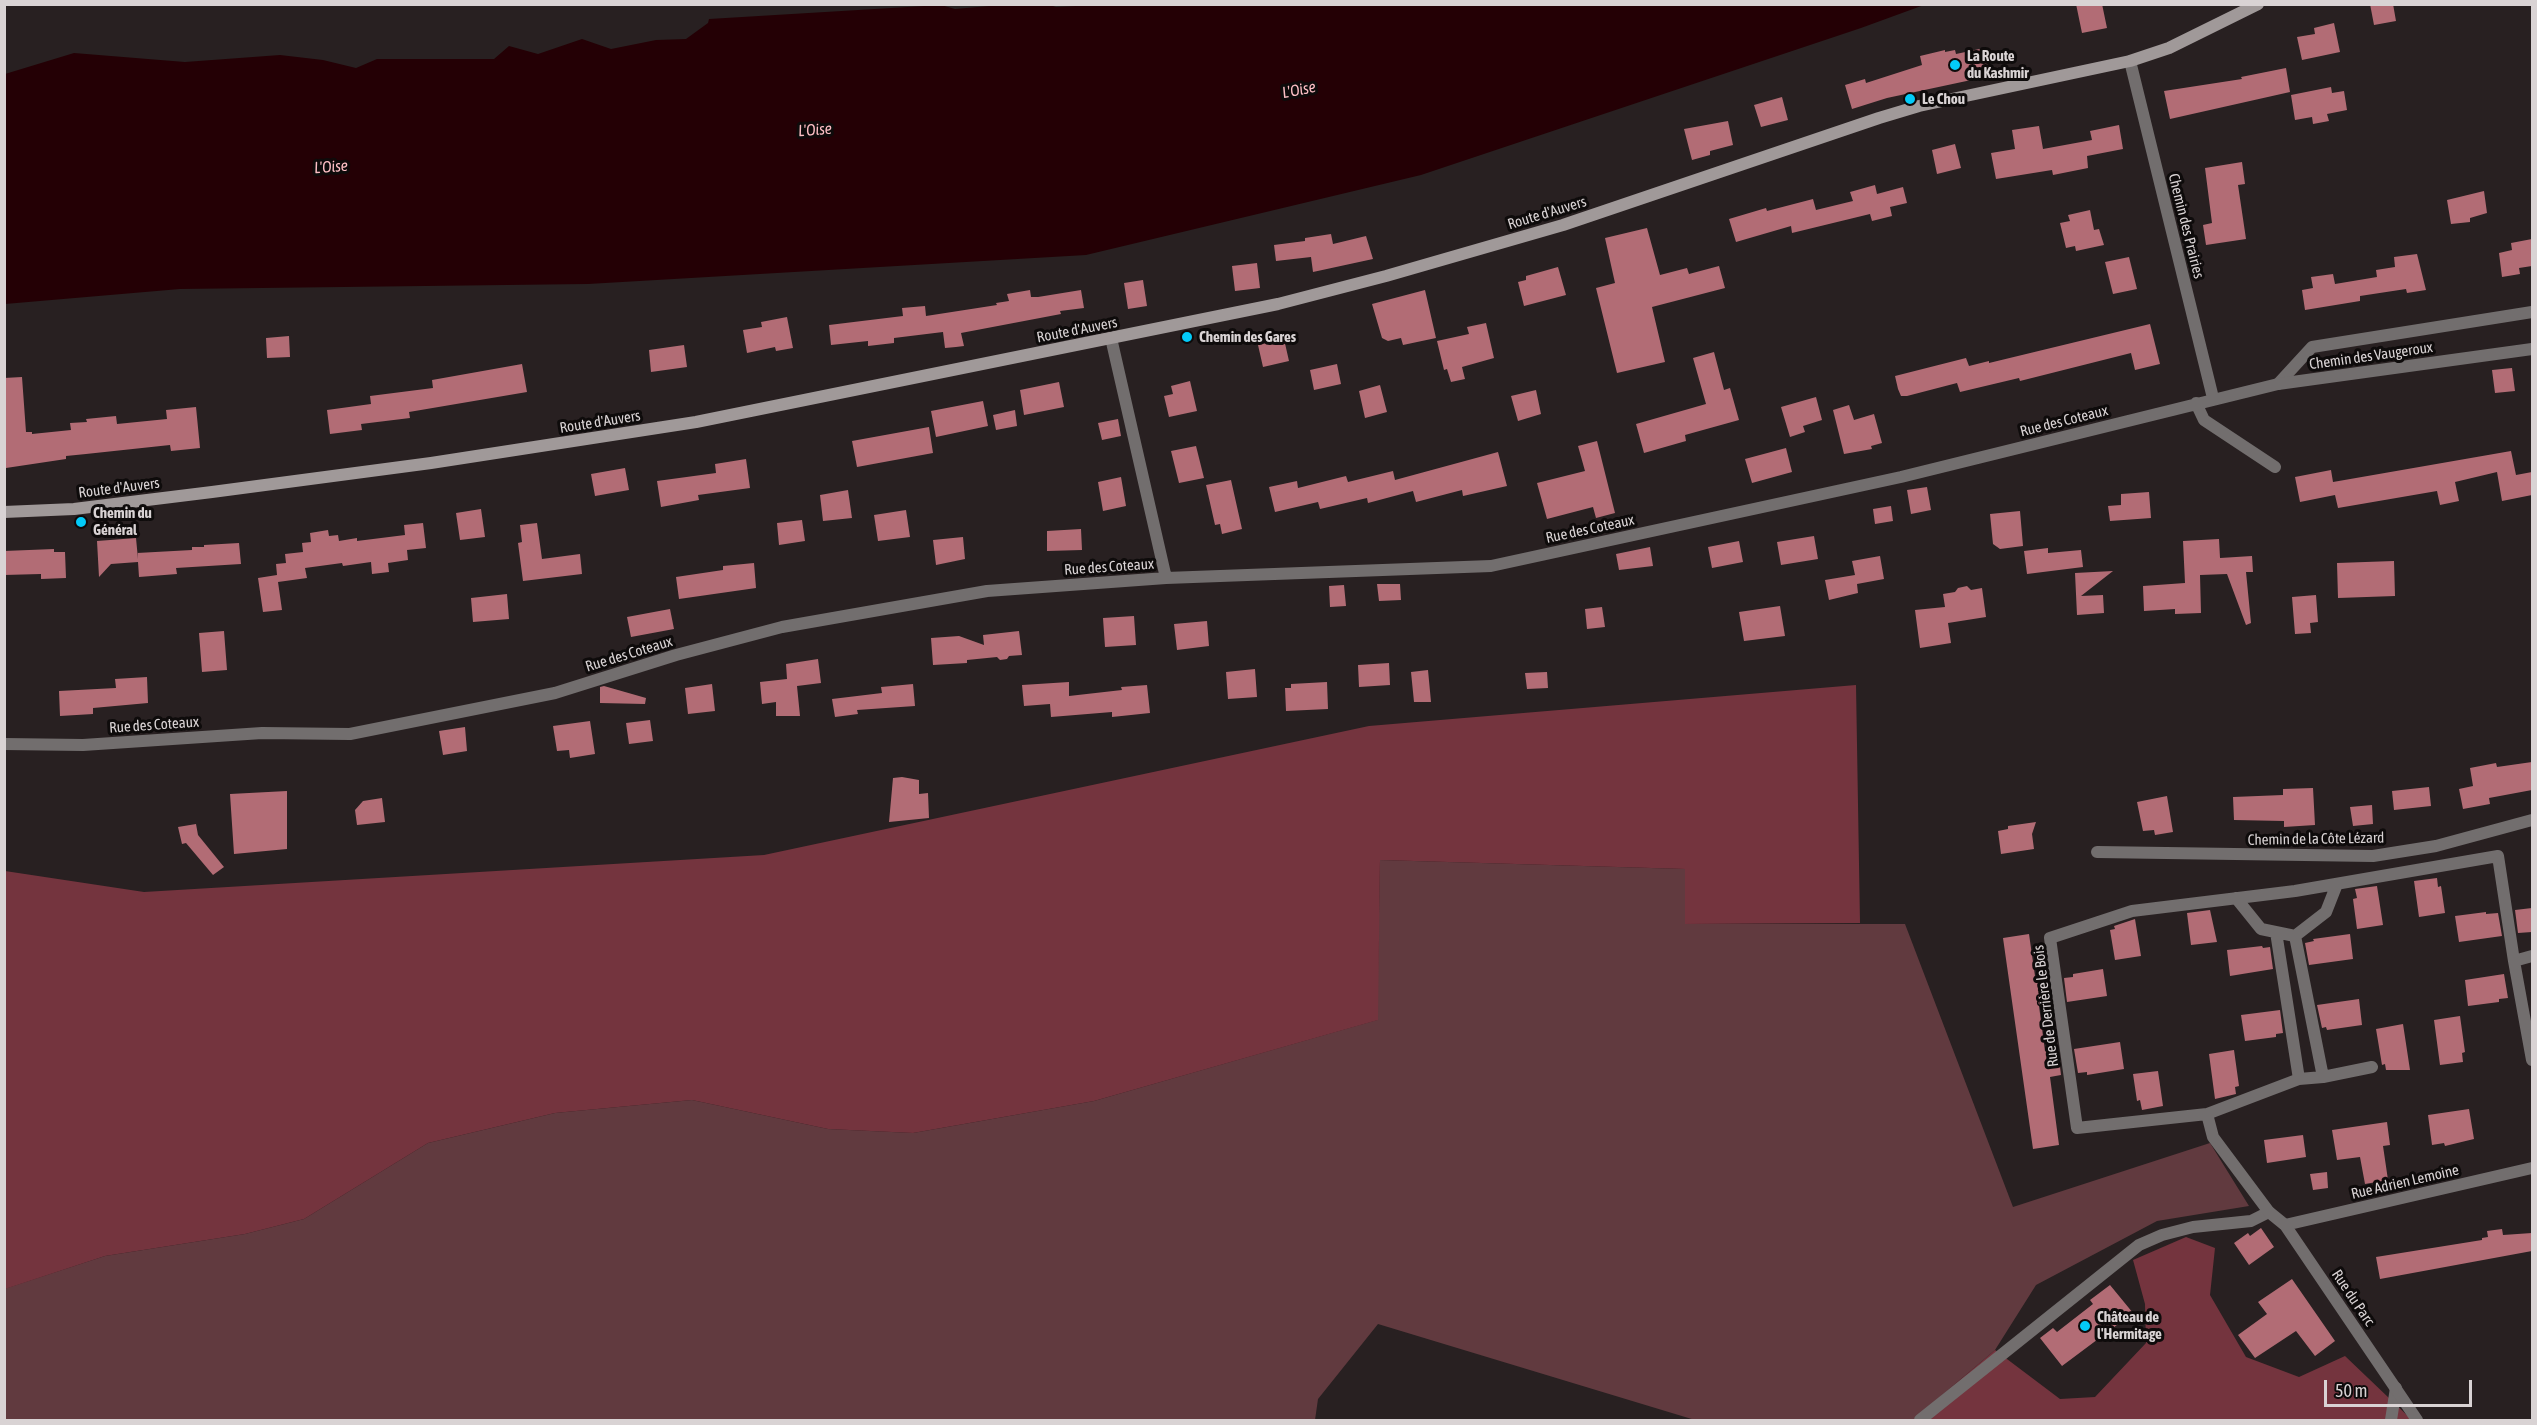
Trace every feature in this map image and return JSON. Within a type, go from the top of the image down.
[{"type":"main road","name":"Route d'Auvers","points":[[4,512],[74,509],[201,494],[596,438],[790,404],[1278,304],[1386,276],[1563,225],[1919,106],[2130,62],[2169,48],[2258,4]]},
{"type":"street","name":"Chemin des Prairies","points":[[2130,62],[2213,398]]},
{"type":"street","points":[[2277,384],[2312,346],[2532,312]]},
{"type":"street","points":[[1111,338],[1166,578]]},
{"type":"street","name":"Chemin des Vaugeroux","points":[[2213,398],[2277,384],[2532,349]]},
{"type":"street","name":"Rue des Coteaux","points":[[4,744],[83,745],[262,733],[350,734],[555,693],[676,655],[782,627],[987,591],[1166,578],[1491,566],[1901,477],[2213,398]]},
{"type":"street","points":[[2196,403],[2204,420],[2275,467]]},
{"type":"street","name":"Chemin de la Côte Lézard","points":[[2097,852],[2373,856],[2436,846],[2532,820]]},
{"type":"street","name":"Rue de Derrière le Bois","points":[[2372,1067],[2323,1077],[2299,1079],[2207,1114],[2077,1128],[2050,938],[2132,911],[2337,884],[2498,856],[2532,1060]]},
{"type":"street","points":[[2236,898],[2262,929],[2295,936],[2326,912],[2337,884]]},
{"type":"street","points":[[2276,932],[2299,1079]]},
{"type":"street","points":[[2295,936],[2323,1077]]},
{"type":"street","points":[[2514,961],[2532,956]]},
{"type":"street","points":[[2207,1114],[2213,1137],[2269,1212],[2285,1225]]},
{"type":"street","name":"Rue Adrien Lemoine","points":[[2285,1225],[2532,1168]]},
{"type":"street","points":[[1920,1420],[2139,1245],[2182,1229],[2251,1221],[2269,1212]]},
{"type":"street","name":"Rue du Parc","points":[[2285,1225],[2417,1420]]},
{"type":"street","points":[[2391,1420],[2396,1388]]},
{"type":"shaded area","points":[[1856,685],[1860,923],[1685,924],[1685,869],[1380,860],[1378,1020],[1094,1101],[913,1133],[828,1129],[692,1100],[555,1113],[428,1143],[304,1219],[245,1234],[105,1256],[5,1289],[5,871],[144,892],[764,855],[1369,726]]},
{"type":"shaded area","points":[[1380,860],[1685,869],[1685,924],[1905,924],[2013,1207],[2210,1143],[2249,1206],[2157,1221],[2036,1285],[1995,1350],[1913,1420],[1695,1420],[1378,1324],[1318,1399],[1315,1420],[5,1420],[4,1289],[105,1256],[245,1234],[304,1219],[428,1143],[555,1113],[692,1100],[828,1129],[913,1133],[1094,1101],[1377,1020]]},
{"type":"shaded area","points":[[2186,1237],[2215,1248],[2210,1295],[2246,1357],[2299,1377],[2345,1356],[2412,1420],[1913,1420],[1995,1350],[2060,1399],[2095,1397],[2146,1343],[2145,1304],[2133,1260]]},
{"type":"water","name":"L'Oise","points":[[1012,4],[1056,7],[1116,4],[1924,5],[1421,175],[1086,255],[588,284],[180,289],[5,304],[5,74],[74,53],[185,62],[280,55],[323,60],[356,68],[377,59],[494,59],[509,46],[538,54],[582,39],[611,49],[656,40],[686,39],[708,23],[709,19],[941,5],[955,9]]},
{"type":"building","points":[[2076,4],[2102,4],[2107,28],[2082,33]]},
{"type":"building","points":[[2370,4],[2393,4],[2396,21],[2374,25]]},
{"type":"building","points":[[2334,23],[2340,52],[2302,60],[2297,37],[2315,34],[2314,28]]},
{"type":"building","points":[[1984,48],[1990,76],[1887,98],[1852,109],[1845,85],[1865,79],[1866,83],[1922,65],[1920,56],[1945,50],[1945,52],[1955,50],[1956,54]]},
{"type":"building","points":[[2286,68],[2290,92],[2170,119],[2164,91],[2242,79],[2241,77]]},
{"type":"building","points":[[2331,87],[2332,93],[2344,91],[2347,110],[2327,114],[2329,121],[2313,124],[2312,117],[2295,120],[2291,95]]},
{"type":"building","points":[[1782,97],[1788,120],[1761,127],[1754,105]]},
{"type":"building","points":[[1728,121],[1733,145],[1710,151],[1710,155],[1692,160],[1684,129]]},
{"type":"building","points":[[2119,125],[2123,149],[2087,156],[2088,168],[2053,175],[2052,170],[1996,179],[1991,153],[2015,149],[2012,130],[2039,126],[2043,149],[2092,140],[2090,131]]},
{"type":"building","points":[[1955,144],[1961,168],[1937,174],[1932,150]]},
{"type":"building","points":[[2242,162],[2245,184],[2238,185],[2246,239],[2206,245],[2203,225],[2212,223],[2205,168]]},
{"type":"building","points":[[1875,185],[1877,194],[1903,187],[1907,203],[1890,207],[1892,216],[1872,221],[1870,214],[1792,233],[1791,226],[1736,242],[1729,219],[1766,208],[1767,211],[1813,199],[1816,210],[1853,201],[1850,192]]},
{"type":"building","points":[[2484,191],[2487,213],[2470,218],[2470,222],[2451,224],[2447,200]]},
{"type":"building","points":[[2090,210],[2094,230],[2099,229],[2104,245],[2076,251],[2075,246],[2066,248],[2060,223],[2070,221],[2068,215]]},
{"type":"building","points":[[1647,228],[1660,275],[1687,268],[1689,274],[1719,266],[1725,288],[1652,307],[1665,362],[1617,373],[1596,288],[1615,283],[1605,238]]},
{"type":"building","points":[[1331,234],[1333,244],[1366,236],[1373,259],[1313,272],[1311,257],[1276,261],[1274,245],[1305,241],[1305,238]]},
{"type":"building","points":[[2532,239],[2532,266],[2519,268],[2520,274],[2502,277],[2499,253],[2512,250],[2511,243]]},
{"type":"building","points":[[2417,254],[2426,290],[2407,293],[2406,289],[2360,296],[2360,301],[2305,310],[2302,290],[2313,288],[2311,277],[2333,274],[2335,284],[2377,277],[2376,270],[2395,267],[2394,257]]},
{"type":"building","points":[[2129,257],[2137,289],[2113,294],[2105,262]]},
{"type":"building","points":[[1257,263],[1260,288],[1235,291],[1232,266]]},
{"type":"building","points":[[1558,267],[1566,295],[1524,306],[1518,282],[1526,280],[1526,276]]},
{"type":"building","points":[[1143,280],[1147,306],[1128,309],[1124,283]]},
{"type":"building","points":[[1030,290],[1031,297],[1038,297],[1081,290],[1084,308],[1060,311],[1061,314],[961,333],[964,346],[945,348],[943,332],[894,338],[894,343],[868,346],[868,341],[831,345],[829,325],[903,316],[902,308],[925,306],[926,316],[997,305],[996,303],[1009,301],[1007,294]]},
{"type":"building","points":[[1425,290],[1436,338],[1403,345],[1401,338],[1388,341],[1382,338],[1372,304]]},
{"type":"building","points":[[787,317],[793,348],[776,351],[775,347],[747,353],[743,330],[762,327],[761,322]]},
{"type":"building","points":[[1486,323],[1494,358],[1462,367],[1465,379],[1451,382],[1447,369],[1444,370],[1437,341],[1469,334],[1467,327]]},
{"type":"building","points":[[2150,324],[2160,364],[2135,370],[2131,353],[2020,381],[2019,378],[1960,392],[1957,383],[1907,396],[1901,396],[1895,376],[1966,358],[1969,366],[1989,361],[1989,363]]},
{"type":"building","points":[[289,336],[290,357],[267,358],[266,338]]},
{"type":"building","points":[[1284,339],[1289,361],[1263,367],[1258,345]]},
{"type":"building","points":[[684,345],[687,367],[651,372],[649,350]]},
{"type":"building","points":[[1714,352],[1724,390],[1730,388],[1739,420],[1685,435],[1686,441],[1644,453],[1636,424],[1706,404],[1693,358]]},
{"type":"building","points":[[522,364],[527,392],[409,412],[410,418],[361,424],[362,430],[330,434],[327,410],[371,404],[370,396],[433,388],[432,380]]},
{"type":"building","points":[[1337,364],[1341,384],[1314,390],[1310,370]]},
{"type":"building","points":[[2512,368],[2515,391],[2495,393],[2492,370]]},
{"type":"building","points":[[22,377],[26,432],[32,432],[32,434],[71,430],[70,423],[116,416],[117,424],[167,419],[166,410],[196,407],[200,448],[171,451],[170,445],[66,456],[66,459],[6,468],[4,378]]},
{"type":"building","points":[[1190,381],[1197,411],[1169,417],[1164,396],[1173,394],[1171,386]]},
{"type":"building","points":[[1059,382],[1064,407],[1024,415],[1020,390]]},
{"type":"building","points":[[1380,385],[1387,412],[1365,418],[1359,391]]},
{"type":"building","points":[[1536,390],[1541,414],[1518,421],[1511,396]]},
{"type":"building","points":[[1816,397],[1822,420],[1803,426],[1805,432],[1790,437],[1781,407]]},
{"type":"building","points":[[983,401],[988,426],[936,437],[931,411]]},
{"type":"building","points":[[1849,405],[1854,420],[1874,414],[1882,443],[1871,446],[1872,449],[1844,454],[1833,410]]},
{"type":"building","points":[[1015,410],[1017,426],[996,430],[993,415]]},
{"type":"building","points":[[1118,419],[1121,436],[1102,440],[1098,423]]},
{"type":"building","points":[[929,427],[933,453],[857,467],[852,441]]},
{"type":"building","points":[[1597,441],[1615,513],[1596,518],[1593,507],[1547,519],[1537,483],[1585,471],[1578,446]]},
{"type":"building","points":[[1196,446],[1204,478],[1179,483],[1171,451]]},
{"type":"building","points":[[1786,448],[1792,472],[1752,483],[1745,459]]},
{"type":"building","points":[[2511,451],[2516,475],[2532,472],[2532,495],[2502,501],[2497,472],[2455,482],[2459,501],[2440,505],[2437,491],[2338,508],[2335,495],[2300,502],[2295,477],[2331,470],[2333,482]]},
{"type":"building","points":[[1498,452],[1507,486],[1463,496],[1462,490],[1416,502],[1413,491],[1368,503],[1367,498],[1320,509],[1318,502],[1275,512],[1269,487],[1297,481],[1298,488],[1346,476],[1348,482],[1393,471],[1395,480]]},
{"type":"building","points":[[746,459],[750,488],[698,495],[699,500],[661,507],[657,481],[716,473],[715,464]]},
{"type":"building","points":[[625,468],[629,490],[595,496],[591,474]]},
{"type":"building","points":[[1121,477],[1126,506],[1103,511],[1098,482]]},
{"type":"building","points":[[1231,480],[1242,529],[1222,534],[1220,524],[1215,525],[1206,485]]},
{"type":"building","points":[[1927,487],[1931,510],[1911,514],[1907,490]]},
{"type":"building","points":[[848,490],[852,518],[823,521],[820,495]]},
{"type":"building","points":[[2149,492],[2151,518],[2110,521],[2108,506],[2121,505],[2121,494]]},
{"type":"building","points":[[1891,506],[1893,521],[1875,524],[1873,509]]},
{"type":"building","points":[[481,509],[485,537],[460,540],[456,513]]},
{"type":"building","points":[[906,510],[910,537],[878,541],[874,515]]},
{"type":"building","points":[[2020,511],[2023,546],[2000,549],[1993,544],[1990,514]]},
{"type":"building","points":[[802,520],[805,541],[779,545],[777,523]]},
{"type":"building","points":[[423,523],[426,548],[407,550],[408,560],[388,563],[389,572],[372,574],[371,562],[305,568],[307,578],[278,582],[282,610],[263,612],[258,578],[277,575],[276,564],[286,563],[285,554],[303,552],[302,543],[311,542],[310,533],[328,530],[329,536],[338,535],[339,541],[357,538],[357,541],[405,535],[404,525]]},
{"type":"building","points":[[537,523],[542,559],[580,554],[582,574],[523,581],[518,543],[522,542],[520,525]]},
{"type":"building","points":[[1081,529],[1082,550],[1047,551],[1047,531]]},
{"type":"building","points":[[1814,536],[1818,559],[1781,565],[1777,542]]},
{"type":"building","points":[[963,537],[965,559],[936,565],[933,540]]},
{"type":"building","points":[[136,538],[137,553],[192,550],[192,547],[204,547],[204,545],[239,543],[241,564],[176,568],[177,574],[139,577],[138,562],[111,564],[99,577],[97,541]]},
{"type":"building","points":[[2219,539],[2220,558],[2252,556],[2253,572],[2246,572],[2251,623],[2246,625],[2227,574],[2200,575],[2201,613],[2175,614],[2175,609],[2144,611],[2143,586],[2185,583],[2183,541]]},
{"type":"building","points":[[1739,541],[1743,562],[1712,568],[1708,547]]},
{"type":"building","points":[[1650,547],[1653,566],[1619,570],[1616,554]]},
{"type":"building","points":[[2048,548],[2048,553],[2081,550],[2083,567],[2027,574],[2024,551]]},
{"type":"building","points":[[54,549],[54,552],[65,552],[66,578],[41,579],[41,574],[4,575],[4,551]]},
{"type":"building","points":[[1880,556],[1884,579],[1857,584],[1858,593],[1829,600],[1825,580],[1855,575],[1852,561]]},
{"type":"building","points":[[2394,561],[2395,596],[2338,598],[2337,563]]},
{"type":"building","points":[[754,563],[756,588],[679,599],[676,577],[723,570],[723,566]]},
{"type":"building","points":[[2113,571],[2081,596],[2103,595],[2104,613],[2077,615],[2075,573]]},
{"type":"building","points":[[1377,584],[1400,584],[1401,600],[1379,601]]},
{"type":"building","points":[[1344,585],[1346,606],[1330,607],[1329,586]]},
{"type":"building","points":[[1967,586],[1971,590],[1982,588],[1986,617],[1948,623],[1951,643],[1920,648],[1915,610],[1945,607],[1943,594],[1955,592],[1958,588]]},
{"type":"building","points":[[507,594],[509,619],[473,622],[471,598]]},
{"type":"building","points":[[2316,595],[2318,622],[2310,623],[2311,633],[2295,634],[2292,597]]},
{"type":"building","points":[[1780,606],[1785,636],[1744,641],[1739,612]]},
{"type":"building","points":[[1602,607],[1605,627],[1587,629],[1585,609]]},
{"type":"building","points":[[670,609],[674,629],[631,637],[627,617]]},
{"type":"building","points":[[1134,616],[1136,645],[1105,647],[1103,618]]},
{"type":"building","points":[[1207,621],[1209,646],[1177,650],[1174,624]]},
{"type":"building","points":[[224,631],[227,670],[202,672],[199,633]]},
{"type":"building","points":[[1019,631],[1022,655],[1009,656],[1007,659],[1000,660],[997,657],[967,660],[967,663],[933,665],[931,638],[959,636],[984,645],[983,635]]},
{"type":"building","points":[[818,659],[821,683],[797,686],[800,716],[776,716],[776,702],[762,704],[760,682],[787,679],[786,664]]},
{"type":"building","points":[[1389,663],[1390,685],[1359,687],[1358,665]]},
{"type":"building","points":[[1255,669],[1257,697],[1228,699],[1226,672]]},
{"type":"building","points":[[1428,670],[1431,702],[1414,702],[1411,672]]},
{"type":"building","points":[[1547,672],[1548,688],[1527,689],[1525,673]]},
{"type":"building","points":[[147,677],[148,703],[93,708],[93,714],[60,716],[59,691],[116,688],[115,679]]},
{"type":"building","points":[[1069,682],[1069,696],[1147,685],[1150,713],[1112,717],[1112,712],[1051,717],[1050,704],[1024,706],[1022,685]]},
{"type":"building","points":[[1327,682],[1328,709],[1286,711],[1285,688],[1291,688],[1291,684]]},
{"type":"building","points":[[712,684],[715,711],[688,714],[685,688]]},
{"type":"building","points":[[913,684],[915,706],[857,710],[858,714],[835,717],[832,699],[882,693],[881,687]]},
{"type":"building","points":[[604,686],[646,698],[645,704],[600,703],[600,687]]},
{"type":"building","points":[[650,720],[653,741],[629,744],[626,723]]},
{"type":"building","points":[[590,721],[595,754],[570,758],[569,750],[557,751],[553,726]]},
{"type":"building","points":[[465,727],[467,751],[443,755],[439,731]]},
{"type":"building","points":[[2532,762],[2532,790],[2489,798],[2490,804],[2463,809],[2459,789],[2473,786],[2470,768],[2496,763],[2497,767]]},
{"type":"building","points":[[893,778],[919,780],[919,794],[928,793],[929,818],[889,822]]},
{"type":"building","points":[[2429,787],[2431,806],[2394,810],[2392,791]]},
{"type":"building","points":[[2313,788],[2315,825],[2284,827],[2284,821],[2234,820],[2233,797],[2283,795],[2283,789]]},
{"type":"building","points":[[287,791],[287,849],[234,854],[230,794]]},
{"type":"building","points":[[2167,796],[2173,832],[2155,835],[2154,830],[2143,831],[2137,802]]},
{"type":"building","points":[[382,798],[385,822],[357,825],[355,810],[363,801]]},
{"type":"building","points":[[2372,805],[2373,824],[2353,826],[2350,807]]},
{"type":"building","points":[[2036,822],[2032,834],[2034,849],[2001,854],[1998,831],[2008,829],[2008,826]]},
{"type":"building","points":[[196,824],[198,835],[224,867],[213,875],[186,843],[182,844],[178,827]]},
{"type":"building","points":[[2437,878],[2438,887],[2441,886],[2445,913],[2419,917],[2414,881]]},
{"type":"building","points":[[2377,886],[2383,925],[2357,929],[2353,899],[2357,898],[2355,889]]},
{"type":"building","points":[[2532,908],[2532,932],[2518,933],[2515,910]]},
{"type":"building","points":[[2210,910],[2217,942],[2191,945],[2187,913]]},
{"type":"building","points":[[2486,912],[2486,914],[2498,913],[2502,936],[2459,942],[2455,916]]},
{"type":"building","points":[[2135,919],[2141,956],[2115,960],[2110,930],[2115,929],[2114,926]]},
{"type":"building","points":[[2029,934],[2036,983],[2048,981],[2051,1004],[2039,1006],[2045,1051],[2058,1051],[2061,1075],[2050,1077],[2059,1145],[2033,1149],[2003,938]]},
{"type":"building","points":[[2350,934],[2353,959],[2309,965],[2305,943],[2314,941],[2313,939]]},
{"type":"building","points":[[2262,946],[2263,948],[2270,947],[2273,969],[2230,976],[2227,950]]},
{"type":"building","points":[[2103,969],[2107,996],[2067,1002],[2064,978],[2073,977],[2073,974]]},
{"type":"building","points":[[2504,974],[2508,998],[2499,999],[2499,1002],[2468,1006],[2465,980]]},
{"type":"building","points":[[2359,999],[2362,1025],[2327,1030],[2326,1027],[2322,1028],[2317,1005]]},
{"type":"building","points":[[2280,1010],[2283,1033],[2276,1034],[2276,1037],[2245,1041],[2241,1015]]},
{"type":"building","points":[[2460,1016],[2465,1052],[2462,1053],[2463,1062],[2440,1065],[2434,1020]]},
{"type":"building","points":[[2403,1024],[2410,1070],[2386,1070],[2385,1064],[2382,1065],[2376,1029]]},
{"type":"building","points":[[2120,1042],[2124,1069],[2087,1075],[2087,1072],[2078,1073],[2074,1049]]},
{"type":"building","points":[[2234,1050],[2239,1086],[2235,1087],[2236,1094],[2215,1099],[2209,1054]]},
{"type":"building","points":[[2158,1071],[2163,1106],[2142,1110],[2140,1100],[2137,1101],[2133,1074]]},
{"type":"building","points":[[2469,1109],[2474,1139],[2445,1146],[2444,1143],[2432,1145],[2428,1115]]},
{"type":"building","points":[[2387,1122],[2390,1145],[2383,1146],[2388,1180],[2365,1184],[2360,1157],[2337,1160],[2332,1130]]},
{"type":"building","points":[[2303,1135],[2306,1157],[2267,1163],[2264,1140]]},
{"type":"building","points":[[2327,1172],[2328,1188],[2313,1190],[2310,1174]]},
{"type":"building","points":[[2261,1228],[2274,1247],[2249,1265],[2234,1243],[2248,1233],[2250,1236]]},
{"type":"building","points":[[2502,1229],[2503,1235],[2532,1233],[2532,1251],[2380,1279],[2376,1257],[2482,1240],[2488,1237],[2487,1231]]},
{"type":"building","points":[[2292,1279],[2335,1341],[2315,1356],[2296,1331],[2255,1358],[2238,1335],[2267,1314],[2258,1302]]},
{"type":"building","name":"Château de l'Hermitage","points":[[2110,1285],[2133,1313],[2062,1366],[2040,1338],[2053,1328],[2057,1332],[2093,1304],[2090,1300]]},
{"type":"place","name":"La Route du Kashmir","points":[[1955,65]]},
{"type":"place","name":"Le Chou","points":[[1910,99]]},
{"type":"place","name":"Chemin des Gares","points":[[1187,337]]},
{"type":"place","name":"Chemin du Général","points":[[81,522]]},
{"type":"place","name":"Château de l'Hermitage","points":[[2085,1326]]}]
